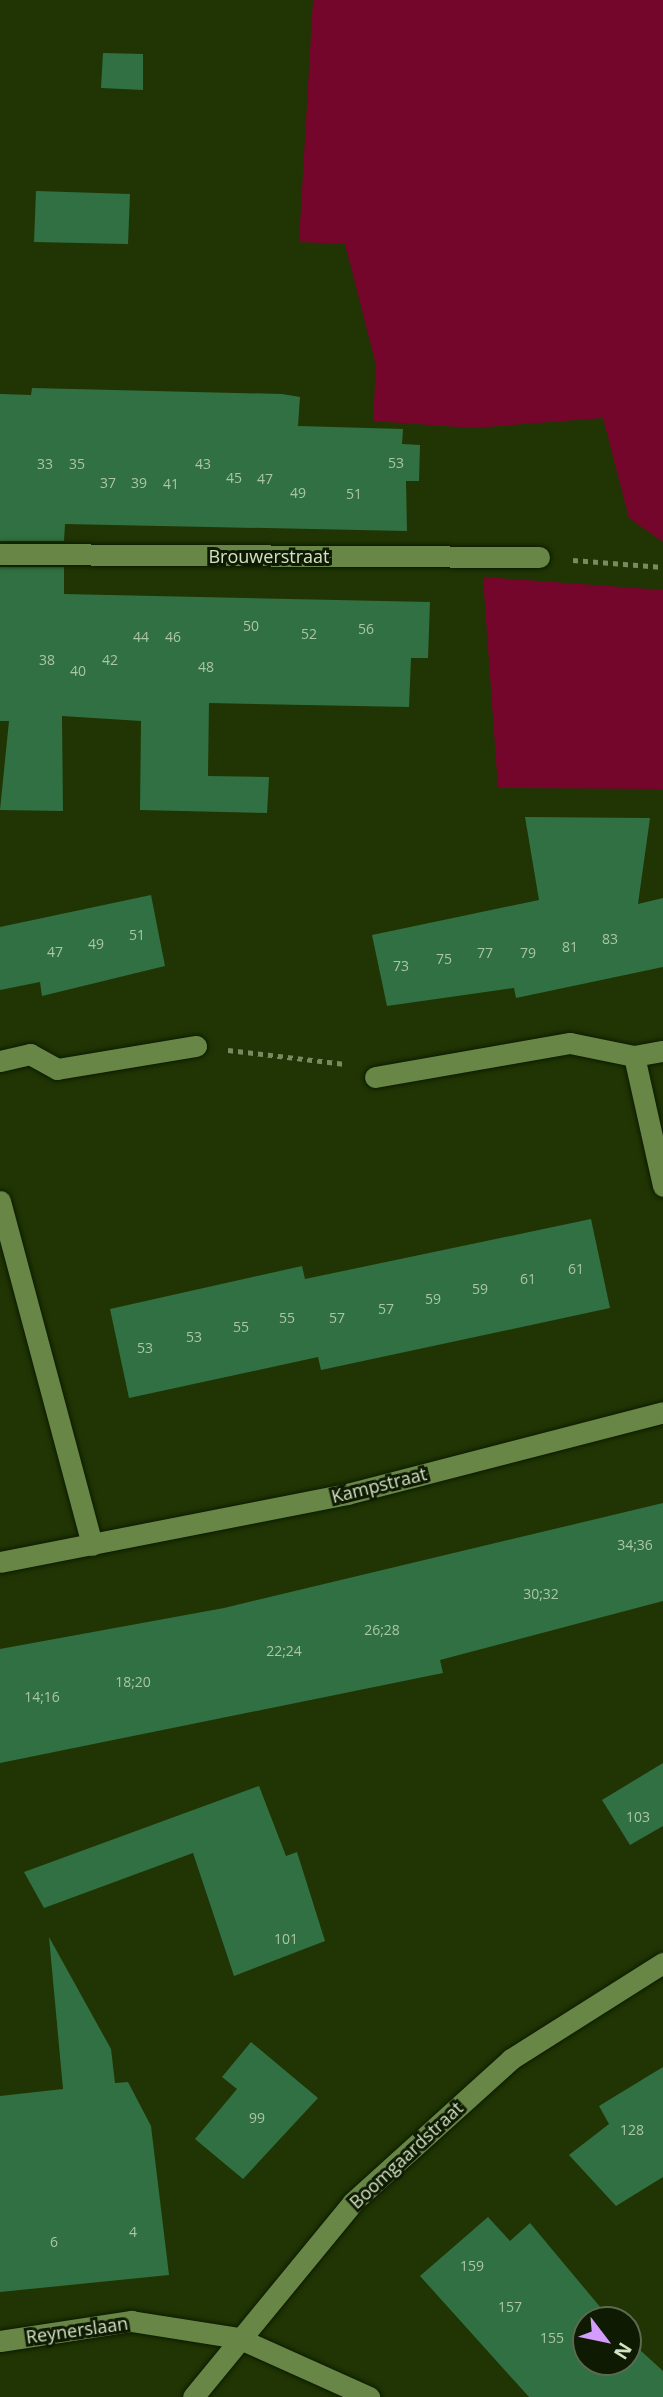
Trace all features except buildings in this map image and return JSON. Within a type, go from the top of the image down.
[{"type":"street","name":"Brouwerstraat","points":[[0,554],[538,557]]},
{"type":"street","points":[[375,1077],[570,1043],[634,1056],[663,1051]]},
{"type":"street","points":[[0,1060],[30,1054],[57,1069],[196,1046]]},
{"type":"street","points":[[634,1056],[663,1186]]},
{"type":"street","points":[[0,1201],[92,1545]]},
{"type":"street","name":"Kampstraat","points":[[0,1562],[347,1494],[663,1412]]},
{"type":"street","name":"Boomgaardstraat","points":[[193,2397],[238,2338],[353,2202],[511,2059],[663,1963]]},
{"type":"street","name":"Reynerslaan","points":[[0,2341],[131,2321],[238,2338],[369,2397]]},
{"type":"path","points":[[538,557],[663,568]]},
{"type":"path","points":[[196,1046],[371,1067],[375,1077]]},
{"type":"shaded area","points":[[313,0],[663,0],[663,542],[629,518],[603,418],[473,428],[373,421],[376,365],[345,244],[299,242]]},
{"type":"shaded area","points":[[483,577],[663,590],[663,789],[498,788]]}]
